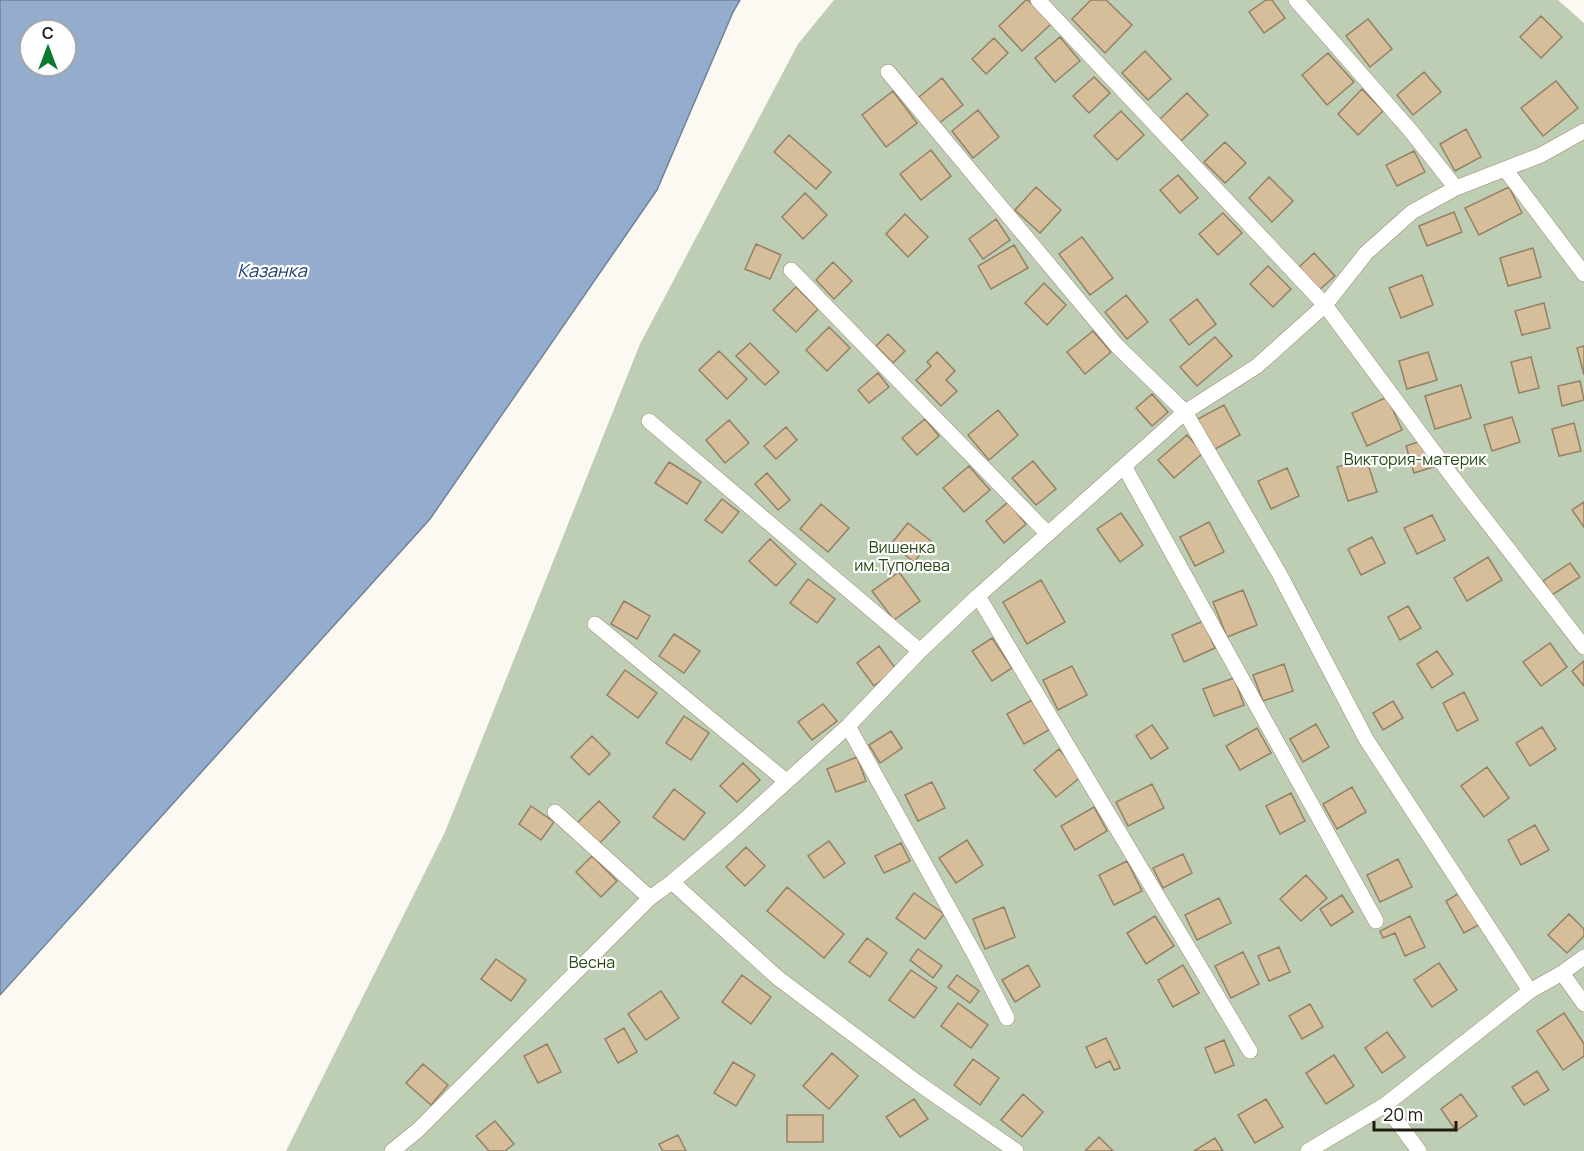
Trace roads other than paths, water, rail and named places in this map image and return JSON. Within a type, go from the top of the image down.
[{"type":"lane","points":[[1038,0],[1325,304],[1457,483],[1584,647]]},
{"type":"lane","points":[[1296,0],[1410,130],[1456,188]]},
{"type":"lane","points":[[888,72],[1118,346],[1185,412],[1279,573],[1366,739],[1530,991]]},
{"type":"lane","points":[[392,1151],[426,1121],[650,898],[730,833],[848,726],[920,651],[978,596],[1185,412],[1257,366],[1325,304],[1366,253],[1412,212],[1456,188],[1541,155],[1584,131]]},
{"type":"lane","points":[[1505,169],[1584,274]]},
{"type":"lane","points":[[791,270],[1048,534]]},
{"type":"lane","points":[[649,421],[920,651]]},
{"type":"lane","points":[[1124,466],[1376,921]]},
{"type":"lane","points":[[978,596],[1250,1050]]},
{"type":"lane","points":[[595,624],[786,780]]},
{"type":"lane","points":[[848,726],[976,957],[1006,1018]]},
{"type":"lane","points":[[555,812],[650,898]]},
{"type":"lane","points":[[672,882],[778,978],[918,1083],[1016,1151]]},
{"type":"lane","points":[[1308,1151],[1385,1104],[1530,991],[1562,973],[1584,957]]},
{"type":"lane","points":[[1562,973],[1584,1004]]},
{"type":"lane","points":[[1385,1104],[1419,1151]]},
{"type":"water","name":"Казанка","points":[[0,0],[740,0],[657,190],[430,519],[0,995]]},
{"type":"park label","name":"Виктория-материк","points":[[1415,459]]},
{"type":"park label","name":"Вишенка им.Туполева","points":[[902,556]]},
{"type":"park label","name":"Весна","points":[[592,962]]}]
